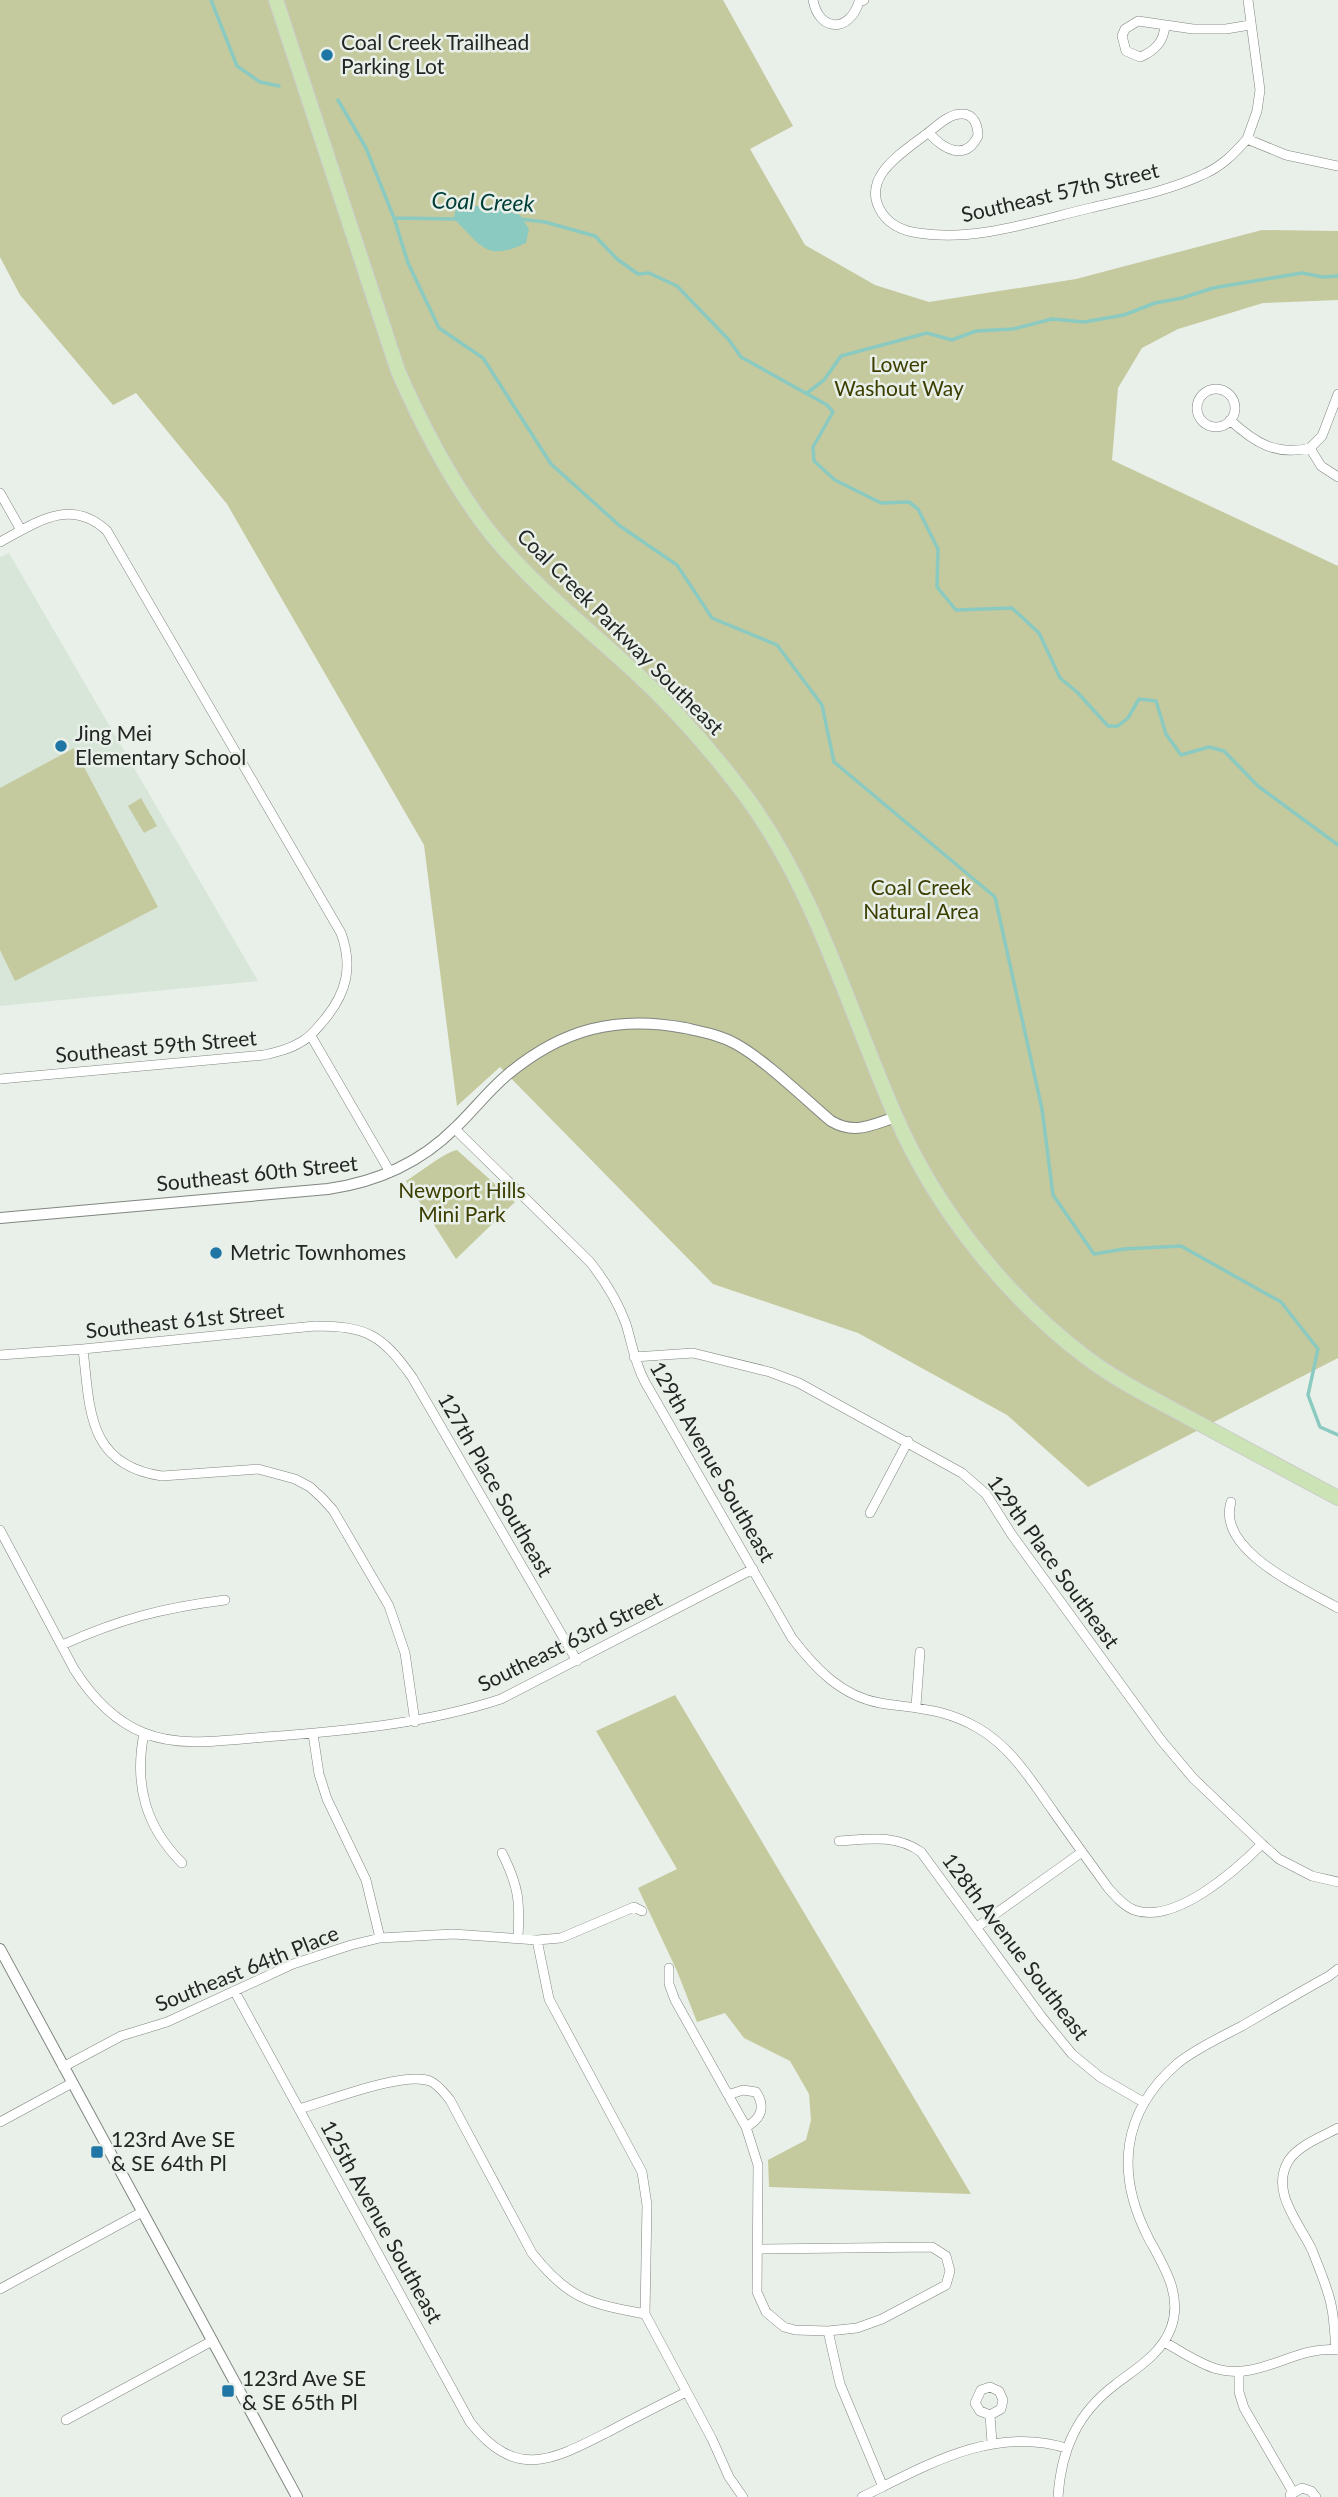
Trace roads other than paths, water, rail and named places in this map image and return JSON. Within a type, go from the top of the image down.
[{"type":"main road","name":"Coal Creek Parkway Southeast","points":[[276,0],[398,371],[439,453],[500,543],[563,608],[667,702],[748,799],[770,832],[813,915],[896,1117],[925,1177],[943,1205],[996,1273],[1086,1357],[1122,1381],[1338,1498]]},
{"type":"street","points":[[813,0],[817,13],[825,22],[834,26],[844,24],[855,16],[860,1]]},
{"type":"street","points":[[1248,0],[1261,90],[1247,139],[1286,155],[1338,166]]},
{"type":"street","points":[[1165,25],[1162,40],[1157,48],[1148,54],[1140,57],[1126,51],[1122,36],[1130,24],[1138,21],[1193,29],[1226,29],[1250,25]]},
{"type":"street","name":"Southeast 57th Street","points":[[929,133],[947,149],[957,151],[975,143],[978,136],[975,121],[969,115],[959,113],[946,119],[890,161],[876,184],[875,196],[879,209],[896,226],[916,233],[951,235],[985,233],[1120,201],[1188,181],[1221,165],[1247,139]]},
{"type":"street","points":[[1216,389],[1228,393],[1234,403],[1234,415],[1230,420],[1226,424],[1213,426],[1203,421],[1199,416],[1198,404],[1204,393],[1216,389]]},
{"type":"street","points":[[1230,420],[1241,430],[1275,450],[1286,452],[1310,448],[1322,436],[1338,394]]},
{"type":"street","points":[[1310,448],[1321,466],[1338,477]]},
{"type":"street","points":[[0,493],[21,530]]},
{"type":"street","points":[[0,542],[58,515],[80,514],[90,517],[107,531],[116,544],[341,933],[348,962],[343,991],[311,1036],[390,1172]]},
{"type":"street","name":"Southeast 60th Street","points":[[0,1218],[355,1185],[415,1159],[455,1129],[508,1074],[544,1049],[593,1028],[630,1022],[700,1031],[738,1045],[840,1126],[859,1129],[896,1117]]},
{"type":"street","name":"Southeast 59th Street","points":[[0,1079],[264,1055],[300,1043],[311,1036]]},
{"type":"street","name":"129th Avenue Southeast","points":[[455,1129],[601,1276],[622,1316],[634,1357],[645,1382],[792,1637],[805,1655],[832,1682],[870,1700],[916,1706],[960,1719],[994,1738],[1018,1763],[1117,1898],[1135,1911],[1158,1912],[1219,1884],[1262,1844]]},
{"type":"street","name":"Southeast 61st Street","points":[[0,1354],[83,1349],[315,1326],[335,1326],[373,1335]]},
{"type":"street","name":"127th Place Southeast","points":[[373,1335],[396,1355],[412,1377],[577,1661]]},
{"type":"street","points":[[83,1349],[96,1432],[102,1443],[120,1459],[151,1474],[162,1476],[258,1469],[295,1479],[310,1487],[333,1510],[389,1606],[405,1653],[415,1722]]},
{"type":"street","name":"129th Place Southeast","points":[[634,1357],[693,1353],[770,1372],[799,1383],[962,1473],[986,1494],[1012,1535],[1167,1748],[1193,1777],[1262,1844],[1298,1870],[1312,1877],[1338,1882]]},
{"type":"street","points":[[870,1513],[908,1441]]},
{"type":"street","points":[[1231,1502],[1228,1511],[1233,1531],[1260,1563],[1338,1608]]},
{"type":"street","points":[[0,1530],[85,1687],[123,1722],[144,1733],[139,1766],[148,1812],[158,1836],[182,1863]]},
{"type":"street","name":"Southeast 63rd Street","points":[[144,1733],[173,1740],[209,1741],[313,1734],[415,1722],[469,1709],[501,1699],[753,1569]]},
{"type":"street","points":[[62,1645],[138,1615],[225,1600]]},
{"type":"street","points":[[916,1706],[920,1652]]},
{"type":"street","points":[[313,1734],[319,1774],[327,1799],[366,1880],[380,1938]]},
{"type":"street","name":"128th Avenue Southeast","points":[[839,1841],[878,1839],[904,1842],[921,1852],[1072,2054],[1100,2077],[1143,2102]]},
{"type":"street","points":[[977,1927],[1082,1852]]},
{"type":"street","points":[[502,1853],[517,1886],[520,1912],[518,1938]]},
{"type":"street","name":"Southeast 64th Place","points":[[64,2067],[121,2036],[167,2022],[317,1955],[380,1938],[453,1934],[537,1940],[561,1938],[634,1907],[642,1912]]},
{"type":"street","points":[[537,1940],[549,1998],[642,2172],[647,2205],[645,2314],[729,2477],[743,2497]]},
{"type":"street","points":[[0,1949],[297,2497]]},
{"type":"street","points":[[669,1968],[669,1984],[675,2000],[746,2127],[758,2165],[757,2292],[766,2312],[783,2327],[795,2330],[857,2328],[882,2319],[946,2285],[950,2271],[946,2256],[940,2250],[922,2246],[758,2249]]},
{"type":"street","points":[[1058,2497],[1066,2448],[1079,2423],[1097,2399],[1145,2362],[1164,2342],[1175,2313],[1170,2279],[1136,2213],[1128,2176],[1130,2139],[1143,2102],[1162,2079],[1193,2053],[1338,1969]]},
{"type":"street","name":"125th Avenue Southeast","points":[[234,1992],[470,2422],[496,2450],[527,2460],[554,2458],[685,2392]]},
{"type":"street","points":[[299,2109],[393,2082],[408,2079],[430,2081],[450,2100],[532,2253],[542,2266],[582,2298],[600,2306],[645,2314]]},
{"type":"street","points":[[0,2122],[72,2082]]},
{"type":"street","points":[[728,2095],[743,2090],[756,2092],[760,2098],[761,2114],[755,2122],[746,2127]]},
{"type":"street","points":[[1164,2342],[1217,2369],[1239,2372],[1272,2365],[1309,2352],[1337,2350],[1328,2293],[1311,2249],[1288,2207],[1283,2183],[1288,2161],[1297,2151],[1338,2127]]},
{"type":"street","points":[[0,2290],[142,2212]]},
{"type":"street","points":[[828,2331],[839,2384],[883,2487]]},
{"type":"street","points":[[66,2420],[212,2340]]},
{"type":"street","points":[[1239,2372],[1239,2392],[1244,2408],[1291,2495],[1306,2488],[1316,2497]]},
{"type":"street","points":[[990,2415],[992,2443]]},
{"type":"street","points":[[862,2497],[959,2451],[992,2443],[1032,2441],[1066,2448]]},
{"type":"water","points":[[456,205],[498,207],[520,215],[529,229],[526,243],[502,251],[486,248],[454,219]]},
{"type":"waterway","name":"Coal Creek","points":[[211,0],[237,66],[260,82],[279,86]]},
{"type":"waterway","name":"Coal Creek","points":[[338,100],[366,148],[394,218],[456,219]]},
{"type":"waterway","points":[[394,218],[408,263],[439,328],[483,358],[551,464],[620,526],[677,565],[712,618],[777,645],[822,705],[834,762],[995,897],[1042,1109],[1053,1195],[1094,1254],[1124,1249],[1181,1246],[1281,1302],[1318,1349],[1308,1395],[1320,1427],[1338,1435]]},
{"type":"waterway","name":"Coal Creek","points":[[520,219],[545,222],[595,236],[617,259],[638,274],[649,273],[677,286],[729,340],[741,357],[827,405],[833,412],[813,447],[814,461],[835,480],[881,503],[909,502],[918,509],[938,549],[937,587],[956,610],[1012,608],[1039,633],[1060,678],[1077,692],[1108,726],[1118,726],[1128,718],[1139,699],[1156,701],[1166,734],[1181,755],[1209,747],[1224,751],[1258,786],[1338,845]]},
{"type":"waterway","points":[[807,393],[824,380],[841,356],[927,333],[952,340],[976,331],[1013,329],[1052,319],[1084,322],[1124,315],[1155,303],[1213,288],[1302,273],[1323,277],[1338,276]]},
{"type":"place","name":"Coal Creek Trailhead Parking Lot","points":[[327,55]]},
{"type":"place","name":"Jing Mei Elementary School","points":[[61,746]]},
{"type":"place","name":"Metric Townhomes","points":[[216,1253]]},
{"type":"place","name":"123rd Ave SE & SE 64th Pl","points":[[97,2152]]},
{"type":"place","name":"123rd Ave SE & SE 65th Pl","points":[[228,2391]]},
{"type":"park label","name":"Lower Washout Way","points":[[899,377]]},
{"type":"park label","name":"Coal Creek Natural Area","points":[[921,900]]},
{"type":"park label","name":"Newport Hills Mini Park","points":[[462,1203]]}]
